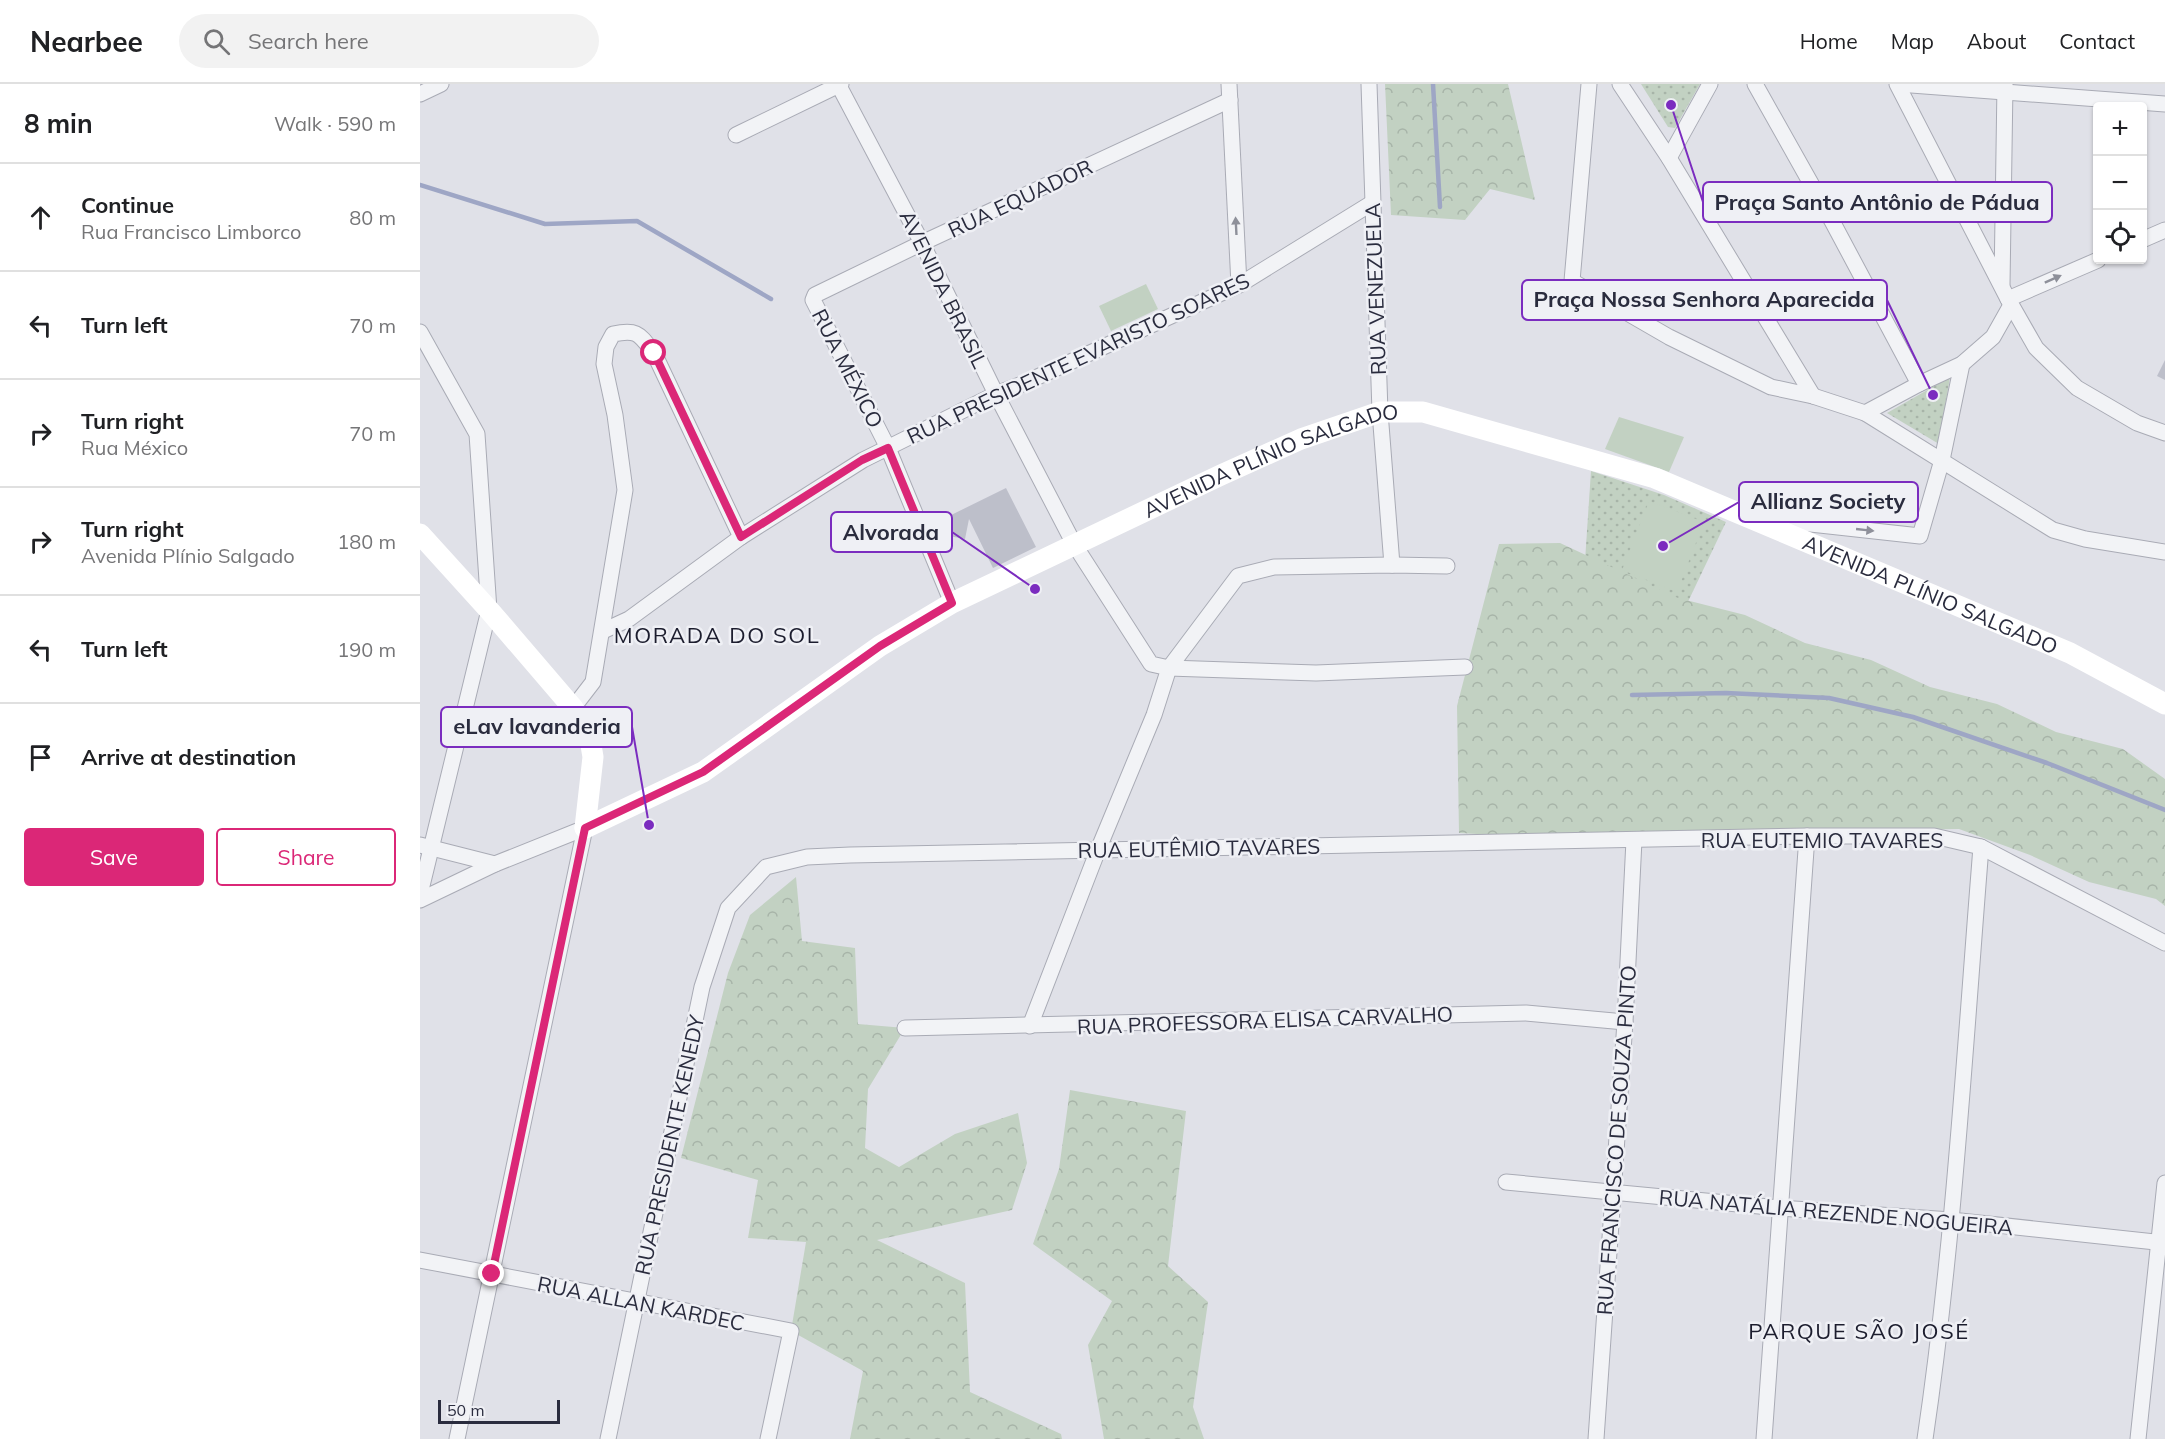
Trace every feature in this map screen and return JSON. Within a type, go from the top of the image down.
[{"type":"street","points":[[420,94],[441,84]]},
{"type":"street","points":[[736,135],[839,84]]},
{"type":"street","name":"AVENIDA BRASIL","points":[[839,84],[1074,544],[1151,664],[1169,668]]},
{"type":"street","points":[[1229,84],[1239,285]]},
{"type":"street","name":"RUA VENEZUELA","points":[[1369,84],[1380,412],[1392,565]]},
{"type":"street","points":[[1590,84],[1572,281],[1669,337],[1771,387],[1813,396],[1864,413],[2053,530],[2085,539],[2165,552]]},
{"type":"street","points":[[1620,84],[1669,158],[1813,396]]},
{"type":"street","points":[[1669,158],[1710,84]]},
{"type":"street","points":[[1755,84],[1832,221],[1919,384]]},
{"type":"street","points":[[2165,104],[2005,88],[1897,84],[2007,297],[2036,348],[2076,388],[2138,423],[2165,433]]},
{"type":"street","points":[[1994,337],[2007,297],[2005,88]]},
{"type":"street","name":"RUA EQUADOR","points":[[813,300],[817,293],[1230,100]]},
{"type":"street","name":"RUA PRESIDENTE EVARISTO SOARES","points":[[603,631],[629,619],[741,537],[862,460],[996,394],[1239,285],[1372,203]]},
{"type":"street","points":[[2147,238],[2165,230]]},
{"type":"street","points":[[2007,297],[2093,262]]},
{"type":"street","name":"RUA MÉXICO","points":[[813,300],[888,448],[952,603]]},
{"type":"street","points":[[1864,413],[1962,364],[1994,337],[2023,325]]},
{"type":"street","points":[[573,708],[594,682],[625,490],[615,415],[604,364],[606,347],[613,334],[630,331],[636,333],[654,353],[741,537]]},
{"type":"street","points":[[420,332],[477,434],[489,610],[426,846],[420,894]]},
{"type":"street","points":[[1744,517],[1920,536],[1942,460],[1962,364]]},
{"type":"street","name":"AVENIDA PLÍNIO SALGADO","points":[[420,900],[495,864],[585,828],[703,772],[880,646],[952,603],[1301,439],[1380,412],[1423,412],[1655,478],[2070,653],[2165,704]]},
{"type":"street","points":[[420,534],[573,708],[590,739],[592,757],[585,828],[457,1439]]},
{"type":"street","points":[[1030,1026],[1098,850],[1154,715],[1169,668],[1238,576],[1274,567],[1447,566]]},
{"type":"street","points":[[1169,668],[1316,673],[1465,667]]},
{"type":"street","points":[[1764,1439],[1807,836]]},
{"type":"street","name":"RUA EUTEMIO TAVARES","points":[[1634,840],[1934,836],[1981,847],[2165,944]]},
{"type":"street","name":"RUA EUTÊMIO TAVARES","points":[[766,867],[818,857],[1634,840]]},
{"type":"street","name":"RUA FRANCISCO DE SOUZA PINTO","points":[[1596,1439],[1625,1022],[1634,840]]},
{"type":"street","points":[[426,846],[495,864]]},
{"type":"street","points":[[1925,1439],[1938,1352],[1951,1220],[1981,847]]},
{"type":"street","name":"RUA PRESIDENTE KENEDY","points":[[608,1439],[702,987],[728,908],[766,867]]},
{"type":"street","name":"RUA PROFESSORA ELISA CARVALHO","points":[[905,1028],[1526,1013],[1625,1022]]},
{"type":"street","name":"RUA NATÁLIA REZENDE NOGUEIRA","points":[[1506,1182],[1780,1208],[1951,1220],[2162,1243]]},
{"type":"street","points":[[2138,1439],[2162,1243],[2165,1183]]},
{"type":"street","name":"RUA ALLAN KARDEC","points":[[420,1260],[791,1331],[768,1439]]},
{"type":"green space","points":[[1385,84],[1508,84],[1535,200],[1490,189],[1465,220],[1391,215]]},
{"type":"green space","points":[[1641,84],[1700,84],[1675,128],[1668,127]]},
{"type":"green space","points":[[1146,284],[1158,309],[1111,331],[1099,306]]},
{"type":"green space","points":[[1950,377],[1939,444],[1887,413]]},
{"type":"green space","points":[[1619,417],[1684,437],[1669,472],[1605,449]]},
{"type":"green space","points":[[1591,471],[1664,495],[1726,522],[1685,608],[1584,576]]},
{"type":"green space","points":[[1649,501],[1704,522],[1677,592],[1622,570]]},
{"type":"green space","points":[[1560,543],[1678,598],[1745,615],[1805,643],[1871,660],[1930,687],[1997,704],[2056,732],[2123,749],[2165,779],[2165,906],[2156,899],[2089,882],[2030,855],[1959,829],[1582,833],[1512,836],[1459,833],[1457,706],[1499,544]]},
{"type":"green space","points":[[796,877],[802,941],[855,948],[858,1024],[905,1028],[868,1089],[865,1148],[899,1167],[955,1134],[1018,1113],[1027,1163],[1012,1210],[877,1240],[965,1283],[970,1392],[1061,1434],[1062,1439],[850,1439],[863,1371],[791,1331],[806,1242],[748,1238],[758,1180],[681,1158],[728,973],[750,915]]},
{"type":"green space","points":[[1070,1090],[1186,1111],[1168,1266],[1208,1302],[1193,1407],[1204,1439],[1104,1439],[1088,1345],[1112,1301],[1033,1244],[1059,1169]]},
{"type":"building","points":[[2165,360],[2165,380],[2157,376]]},
{"type":"building","points":[[1006,488],[1036,547],[993,568],[969,519],[965,539],[949,536],[941,520]]},
{"type":"waterway","points":[[1433,84],[1440,207]]},
{"type":"waterway","points":[[420,185],[545,224],[637,221],[771,299]]},
{"type":"waterway","points":[[1632,695],[1726,693],[1829,698],[1913,717],[2047,763],[2165,810]]},
{"type":"place","name":"Praça Santo Antônio de Pádua","points":[[1671,105]]},
{"type":"place","name":"Praça Nossa Senhora Aparecida","points":[[1933,395]]},
{"type":"place","name":"Allianz Society","points":[[1663,546]]},
{"type":"place","name":"Alvorada","points":[[1035,589]]},
{"type":"place","name":"eLav lavanderia","points":[[649,825]]},
{"type":"district","name":"MORADA DO SOL","points":[[717,635]]},
{"type":"district","name":"PARQUE SÃO JOSÉ","points":[[1859,1331]]},
{"type":"route","points":[[492,1274],[585,828],[703,772],[880,646],[952,603],[888,448],[862,460],[741,537],[654,353]]}]
